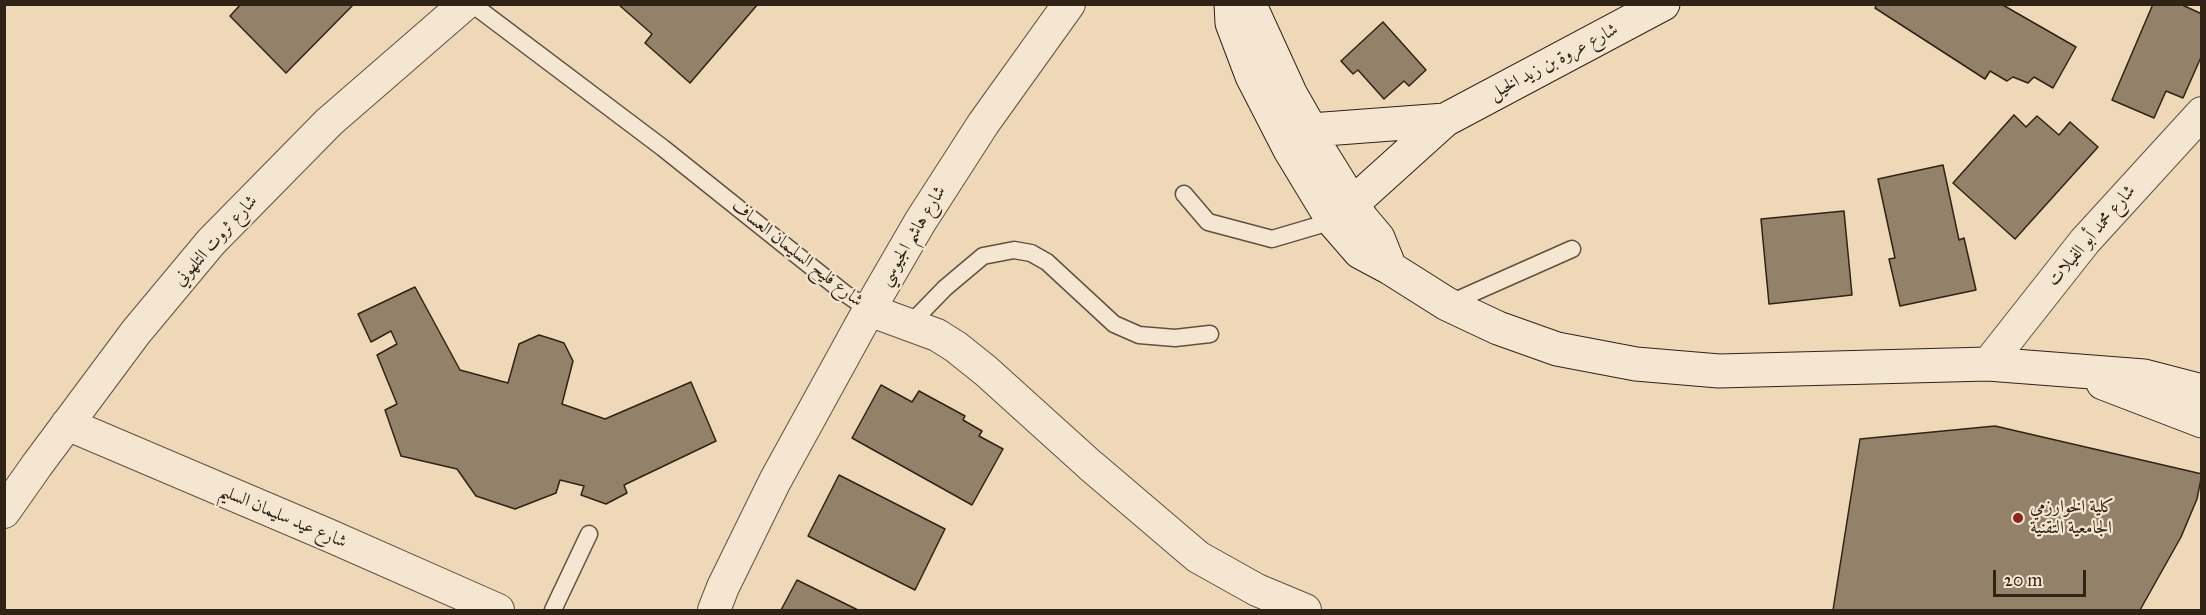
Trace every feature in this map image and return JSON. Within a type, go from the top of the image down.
[{"type":"street","name":"شارع ثروت التلهوني","points":[[4,512],[136,332],[211,242],[328,122],[465,4]]},
{"type":"street","name":"شارع هاشم الجيوسي","points":[[714,610],[775,481],[920,222],[983,124],[1069,4]]},
{"type":"street","points":[[1231,4],[1232,23],[1252,76],[1290,150],[1343,212]]},
{"type":"street","points":[[1245,4],[1254,14],[1291,95],[1311,129],[1359,252],[1390,268],[1447,304],[1498,328],[1557,349],[1636,364],[1719,371],[1989,364],[2144,376],[2202,391]]},
{"type":"street","name":"شارع عروة بن زيد الخيل","points":[[1343,212],[1445,120],[1663,4]]},
{"type":"street","name":"شارع محمد أبو الفيلات","points":[[1989,364],[2085,240],[2202,113]]},
{"type":"street","name":"شارع عروة بن زيد الخيل","points":[[1311,129],[1445,120]]},
{"type":"street","name":"شارع فليح السليمان العساف","points":[[869,310],[937,335],[971,359],[1198,557],[1257,590],[1305,610]]},
{"type":"street","points":[[2073,371],[2202,422]]},
{"type":"street","name":"شارع عيد سليمان السليم","points":[[67,424],[498,610]]},
{"type":"street","points":[[4,469],[37,465]]},
{"type":"lane","name":"شارع فليح السليمان العساف","points":[[472,4],[663,148],[843,292],[869,310]]},
{"type":"lane","points":[[1184,194],[1208,222],[1272,239],[1343,212]]},
{"type":"lane","points":[[1447,304],[1572,249]]},
{"type":"lane","points":[[910,324],[945,288],[983,256],[1014,250],[1031,253],[1047,262],[1114,324],[1139,335],[1175,338],[1210,334]]},
{"type":"lane","points":[[553,610],[589,534]]},
{"type":"building","points":[[241,4],[354,4],[286,73],[230,16]]},
{"type":"building","points":[[618,4],[758,4],[690,83],[645,43],[652,34]]},
{"type":"building","points":[[1877,4],[2001,4],[2076,47],[2053,88],[2034,77],[2028,83],[2013,77],[2007,81],[1990,71],[1985,79],[1875,8]]},
{"type":"building","points":[[2153,4],[2180,4],[2202,14],[2202,55],[2183,98],[2166,91],[2154,118],[2112,100]]},
{"type":"building","points":[[1383,22],[1426,70],[1409,86],[1404,81],[1384,99],[1358,70],[1353,74],[1341,61]]},
{"type":"building","points":[[2014,115],[2026,127],[2037,116],[2059,135],[2070,122],[2098,147],[2015,239],[1953,183]]},
{"type":"building","points":[[1943,165],[1959,240],[1964,238],[1976,290],[1900,306],[1889,259],[1895,258],[1878,179]]},
{"type":"building","points":[[1844,211],[1852,295],[1769,304],[1761,219]]},
{"type":"building","points":[[415,287],[460,370],[508,383],[519,344],[539,335],[564,343],[573,361],[562,404],[605,419],[691,382],[716,441],[624,485],[627,493],[606,504],[581,495],[584,486],[560,480],[556,493],[515,509],[476,496],[457,469],[401,456],[385,410],[397,404],[377,355],[397,344],[391,331],[371,342],[358,314]]},
{"type":"building","points":[[881,385],[912,402],[919,391],[965,416],[963,420],[982,431],[979,436],[1003,449],[972,505],[852,438]]},
{"type":"building","name":"كلية الخوارزمي الجامعية التقنية","points":[[1995,426],[2202,474],[2197,499],[2181,537],[2140,610],[1833,610],[1860,439]]},
{"type":"building","points":[[839,475],[945,529],[915,590],[808,536]]},
{"type":"building","points":[[797,580],[858,610],[781,610]]},
{"type":"place","name":"كلية الخوارزمي الجامعية التقنية","points":[[2018,518]]}]
